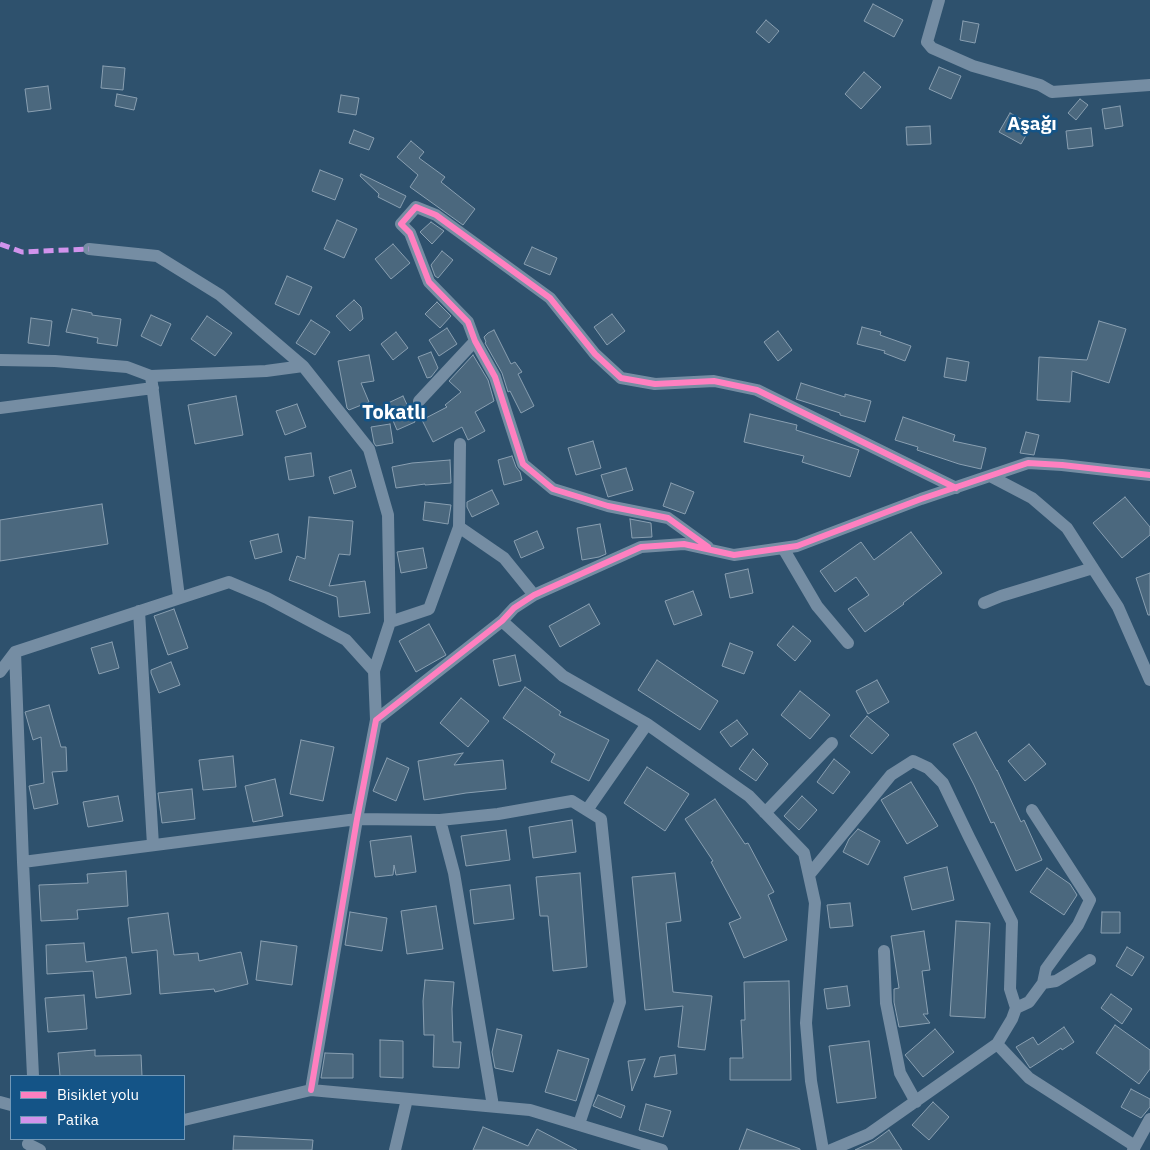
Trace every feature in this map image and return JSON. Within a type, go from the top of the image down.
[{"type":"street","points":[[940,0],[927,42],[932,48],[973,66],[1040,85],[1052,92],[1150,85]]},
{"type":"street","points":[[712,550],[668,518],[608,506],[552,489],[523,464],[495,377],[475,341],[468,322],[429,282],[410,232],[401,224],[416,207],[436,215],[550,298],[595,354],[621,378],[655,384],[714,381],[757,390],[956,488]]},
{"type":"street","points":[[89,249],[157,256],[220,295],[303,366],[368,449],[388,515],[390,622],[374,671],[376,720],[357,819],[311,1090]]},
{"type":"street","points":[[419,401],[475,341]]},
{"type":"street","points":[[0,360],[55,361],[127,367],[152,382]]},
{"type":"street","points":[[0,408],[152,382],[303,366]]},
{"type":"street","points":[[152,382],[179,597]]},
{"type":"street","points":[[390,622],[429,609],[459,527],[460,444]]},
{"type":"street","points":[[376,720],[502,621],[514,608],[534,595],[641,547],[684,544],[734,555],[797,546],[921,499],[1028,463],[1062,464],[1150,475]]},
{"type":"street","points":[[990,476],[1032,498],[1067,528],[1118,607],[1150,680]]},
{"type":"street","points":[[459,527],[504,558],[534,595]]},
{"type":"street","points":[[783,548],[817,606],[848,643]]},
{"type":"street","points":[[984,603],[1000,596],[1093,568]]},
{"type":"street","points":[[0,672],[16,652],[229,582],[267,598],[346,640],[374,671]]},
{"type":"street","points":[[139,611],[153,845]]},
{"type":"street","points":[[502,621],[563,676],[647,724],[749,796],[804,853],[816,903],[806,1023],[811,1081],[823,1150]]},
{"type":"street","points":[[16,652],[33,1075]]},
{"type":"street","points":[[587,810],[647,724]]},
{"type":"street","points":[[765,812],[832,743]]},
{"type":"street","points":[[809,874],[891,775],[913,761],[928,768],[943,783],[1012,922],[1010,989],[1016,1008],[1012,1019],[997,1044],[869,1134],[831,1150]]},
{"type":"street","points":[[23,862],[357,819],[440,820],[498,814],[572,801],[601,820],[620,1002],[579,1124]]},
{"type":"street","points":[[1016,1008],[1029,1002],[1044,983],[1046,968],[1078,925],[1090,900],[1032,810]]},
{"type":"street","points":[[440,820],[454,873],[492,1106]]},
{"type":"street","points":[[884,951],[886,1003],[900,1073],[916,1102]]},
{"type":"street","points":[[1044,983],[1056,981],[1090,960]]},
{"type":"street","points":[[997,1044],[1029,1078],[1134,1148],[1150,1119]]},
{"type":"street","points":[[185,1120],[311,1090],[530,1110],[658,1149]]},
{"type":"street","points":[[395,1150],[407,1099]]},
{"type":"street","points":[[28,1144],[40,1150]]},
{"type":"building","points":[[873,4],[903,20],[894,37],[864,21]]},
{"type":"building","points":[[766,20],[779,31],[769,43],[756,32]]},
{"type":"building","points":[[963,21],[979,24],[975,43],[960,40]]},
{"type":"building","points":[[103,66],[125,68],[123,90],[101,88]]},
{"type":"building","points":[[939,67],[961,76],[951,99],[929,89]]},
{"type":"building","points":[[864,72],[881,87],[861,109],[845,94]]},
{"type":"building","points":[[48,86],[51,109],[28,112],[25,89]]},
{"type":"building","points":[[117,94],[137,98],[134,110],[115,106]]},
{"type":"building","points":[[341,95],[359,98],[356,115],[338,112]]},
{"type":"building","points":[[1080,99],[1088,105],[1076,120],[1068,113]]},
{"type":"building","points":[[1120,106],[1123,126],[1105,129],[1102,109]]},
{"type":"building","points":[[1010,113],[1032,125],[1021,144],[999,132]]},
{"type":"building","points":[[930,126],[931,144],[907,145],[906,127]]},
{"type":"building","points":[[1091,128],[1093,146],[1068,149],[1066,131]]},
{"type":"building","points":[[354,130],[374,138],[369,150],[349,143]]},
{"type":"building","points":[[411,141],[424,152],[419,158],[445,177],[441,182],[475,209],[463,225],[410,187],[418,175],[397,157]]},
{"type":"building","points":[[320,170],[343,179],[335,200],[312,191]]},
{"type":"building","points":[[361,174],[406,196],[400,208],[378,197],[379,194],[360,176]]},
{"type":"building","points":[[337,220],[357,229],[344,258],[324,249]]},
{"type":"building","points":[[431,222],[444,231],[432,244],[420,232]]},
{"type":"building","points":[[393,244],[410,263],[391,279],[375,259]]},
{"type":"building","points":[[532,247],[557,258],[550,275],[524,264]]},
{"type":"building","points":[[442,251],[453,260],[438,278],[435,276],[431,265]]},
{"type":"building","points":[[287,276],[312,287],[299,315],[275,304]]},
{"type":"building","points":[[354,300],[361,307],[363,319],[350,331],[336,316]]},
{"type":"building","points":[[437,302],[451,316],[440,328],[425,314]]},
{"type":"building","points":[[72,309],[92,313],[92,315],[121,319],[117,346],[97,343],[98,338],[66,332]]},
{"type":"building","points":[[612,314],[625,331],[607,345],[594,327]]},
{"type":"building","points":[[151,315],[171,324],[161,346],[141,336]]},
{"type":"building","points":[[207,316],[232,333],[215,356],[191,339]]},
{"type":"building","points":[[31,318],[52,321],[49,346],[28,343]]},
{"type":"building","points":[[311,320],[330,332],[315,355],[296,343]]},
{"type":"building","points":[[1099,321],[1126,329],[1109,383],[1072,371],[1070,402],[1037,400],[1039,357],[1087,360]]},
{"type":"building","points":[[862,327],[881,332],[880,335],[911,346],[905,361],[884,353],[885,351],[857,344]]},
{"type":"building","points":[[447,328],[457,344],[439,356],[429,340]]},
{"type":"building","points":[[494,330],[511,364],[515,362],[522,372],[518,374],[534,406],[521,413],[510,391],[508,392],[502,373],[485,343],[484,337]]},
{"type":"building","points":[[778,331],[792,350],[778,361],[764,342]]},
{"type":"building","points":[[396,332],[408,348],[393,360],[381,344]]},
{"type":"building","points":[[431,352],[438,368],[431,377],[427,378],[418,357]]},
{"type":"building","points":[[369,355],[374,381],[361,383],[369,402],[349,410],[347,408],[338,361]]},
{"type":"building","points":[[473,355],[488,380],[494,401],[475,412],[485,431],[468,440],[462,427],[433,442],[422,420],[447,407],[445,405],[461,392],[449,381]]},
{"type":"building","points":[[947,358],[969,362],[966,381],[944,377]]},
{"type":"building","points":[[801,383],[845,397],[845,394],[871,401],[865,422],[796,399]]},
{"type":"building","points":[[236,396],[243,435],[195,444],[188,405]]},
{"type":"building","points":[[403,396],[415,422],[397,430],[386,404]]},
{"type":"building","points":[[297,404],[306,427],[285,435],[276,411]]},
{"type":"building","points":[[750,414],[797,425],[796,430],[859,450],[850,477],[802,462],[804,456],[744,442]]},
{"type":"building","points":[[903,417],[955,435],[953,441],[986,448],[981,469],[917,450],[918,447],[895,440]]},
{"type":"building","points":[[390,424],[393,443],[376,446],[371,427]]},
{"type":"building","points":[[1026,432],[1039,435],[1034,455],[1020,453]]},
{"type":"building","points":[[593,441],[601,468],[576,475],[568,448]]},
{"type":"building","points":[[311,453],[314,476],[289,480],[285,457]]},
{"type":"building","points":[[512,456],[522,480],[504,485],[498,460]]},
{"type":"building","points":[[450,460],[451,483],[396,488],[392,467],[412,463]]},
{"type":"building","points":[[626,468],[633,490],[608,497],[601,475]]},
{"type":"building","points":[[351,470],[356,487],[334,494],[329,477]]},
{"type":"building","points":[[671,483],[694,492],[685,514],[663,506]]},
{"type":"building","points":[[492,490],[499,504],[472,517],[467,507],[467,502]]},
{"type":"building","points":[[1125,497],[1150,527],[1150,535],[1122,558],[1093,523]]},
{"type":"building","points":[[425,502],[451,505],[448,524],[423,520]]},
{"type":"building","points":[[102,504],[108,544],[0,561],[0,520]]},
{"type":"building","points":[[309,517],[353,521],[350,555],[339,554],[329,586],[365,581],[370,613],[339,617],[337,597],[289,580],[297,556],[305,559]]},
{"type":"building","points":[[630,519],[651,523],[652,537],[632,538]]},
{"type":"building","points":[[600,524],[606,554],[582,560],[577,528]]},
{"type":"building","points":[[537,531],[544,548],[521,558],[514,541]]},
{"type":"building","points":[[911,532],[942,573],[865,632],[848,609],[869,595],[856,577],[835,592],[820,571],[861,542],[874,560]]},
{"type":"building","points":[[278,534],[282,552],[255,559],[250,541]]},
{"type":"building","points":[[423,548],[427,568],[401,573],[397,552]]},
{"type":"building","points":[[748,569],[753,593],[730,598],[725,574]]},
{"type":"building","points":[[1150,573],[1150,615],[1148,615],[1136,578]]},
{"type":"building","points":[[693,591],[702,615],[674,625],[665,601]]},
{"type":"building","points":[[589,604],[600,624],[560,647],[549,626]]},
{"type":"building","points":[[174,609],[188,648],[168,655],[154,616]]},
{"type":"building","points":[[429,624],[446,655],[416,672],[399,641]]},
{"type":"building","points":[[793,626],[811,641],[795,661],[777,645]]},
{"type":"building","points":[[112,642],[119,668],[99,674],[91,648]]},
{"type":"building","points":[[730,643],[753,652],[744,674],[722,666]]},
{"type":"building","points":[[515,655],[521,681],[499,686],[493,660]]},
{"type":"building","points":[[657,660],[718,701],[700,730],[638,690]]},
{"type":"building","points":[[171,662],[180,685],[159,693],[151,670]]},
{"type":"building","points":[[877,680],[889,702],[868,714],[856,691]]},
{"type":"building","points":[[525,687],[561,712],[559,715],[609,740],[589,781],[551,762],[555,754],[503,718]]},
{"type":"building","points":[[800,691],[830,715],[810,739],[781,715]]},
{"type":"building","points":[[461,698],[489,721],[468,747],[440,723]]},
{"type":"building","points":[[49,705],[61,747],[66,747],[67,771],[52,772],[58,804],[34,809],[29,786],[44,783],[41,737],[33,740],[25,712]]},
{"type":"building","points":[[867,716],[889,735],[872,754],[850,736]]},
{"type":"building","points":[[737,720],[748,734],[731,747],[720,732]]},
{"type":"building","points":[[976,732],[997,770],[1021,822],[1024,820],[1042,860],[1016,871],[994,822],[991,823],[953,744]]},
{"type":"building","points":[[301,740],[334,747],[323,801],[290,794]]},
{"type":"building","points":[[1029,744],[1046,764],[1025,781],[1008,761]]},
{"type":"building","points":[[753,749],[768,764],[756,781],[739,769]]},
{"type":"building","points":[[463,753],[454,765],[503,760],[506,789],[424,800],[418,761]]},
{"type":"building","points":[[233,756],[236,787],[203,790],[199,760]]},
{"type":"building","points":[[387,758],[409,768],[396,801],[373,791]]},
{"type":"building","points":[[834,759],[850,772],[833,794],[817,782]]},
{"type":"building","points":[[647,767],[689,794],[665,831],[624,803]]},
{"type":"building","points":[[275,779],[283,816],[253,822],[245,786]]},
{"type":"building","points":[[911,782],[938,826],[907,844],[881,800]]},
{"type":"building","points":[[192,789],[195,819],[162,823],[158,793]]},
{"type":"building","points":[[118,796],[123,821],[88,827],[83,802]]},
{"type":"building","points":[[802,796],[817,810],[799,830],[784,816]]},
{"type":"building","points":[[715,799],[745,844],[748,843],[774,892],[768,895],[787,940],[744,958],[729,923],[741,918],[711,862],[713,861],[685,819]]},
{"type":"building","points":[[572,820],[576,852],[533,858],[529,827]]},
{"type":"building","points":[[858,829],[880,841],[868,865],[843,852],[849,839]]},
{"type":"building","points":[[506,830],[510,860],[466,866],[461,836]]},
{"type":"building","points":[[411,836],[416,872],[396,875],[394,865],[393,875],[375,877],[370,841]]},
{"type":"building","points":[[947,867],[954,900],[912,910],[904,877]]},
{"type":"building","points":[[1047,868],[1070,884],[1077,895],[1064,915],[1030,892]]},
{"type":"building","points":[[126,871],[128,906],[77,910],[78,919],[41,921],[39,885],[88,883],[87,874]]},
{"type":"building","points":[[580,873],[587,967],[553,971],[548,916],[540,916],[536,877]]},
{"type":"building","points":[[675,873],[681,921],[666,923],[673,992],[712,996],[705,1050],[678,1047],[683,1006],[645,1010],[632,877]]},
{"type":"building","points":[[510,885],[514,919],[474,924],[470,890]]},
{"type":"building","points":[[850,903],[853,926],[830,928],[827,905]]},
{"type":"building","points":[[436,906],[443,949],[407,954],[401,911]]},
{"type":"building","points":[[350,912],[387,918],[382,951],[345,945]]},
{"type":"building","points":[[1102,912],[1120,912],[1120,933],[1101,933]]},
{"type":"building","points":[[168,913],[174,955],[198,953],[199,961],[241,952],[248,984],[215,992],[214,989],[160,994],[157,950],[132,953],[128,918]]},
{"type":"building","points":[[956,921],[990,923],[985,1018],[950,1016]]},
{"type":"building","points":[[924,931],[930,970],[922,971],[928,1014],[923,1014],[930,1023],[899,1027],[894,1002],[894,989],[899,988],[891,936]]},
{"type":"building","points":[[261,941],[297,946],[292,985],[256,980]]},
{"type":"building","points":[[84,943],[86,962],[126,957],[131,994],[96,998],[93,971],[47,974],[46,945]]},
{"type":"building","points":[[1127,947],[1144,957],[1132,976],[1116,966]]},
{"type":"building","points":[[425,980],[454,982],[452,1009],[453,1042],[461,1042],[459,1068],[433,1067],[434,1035],[424,1035],[423,1001]]},
{"type":"building","points":[[789,981],[791,1080],[730,1080],[730,1058],[743,1058],[741,1020],[745,1020],[744,982]]},
{"type":"building","points":[[847,986],[850,1006],[827,1009],[824,989]]},
{"type":"building","points":[[1111,994],[1132,1009],[1122,1024],[1101,1008]]},
{"type":"building","points":[[84,995],[87,1029],[48,1032],[45,998]]},
{"type":"building","points":[[1115,1025],[1150,1050],[1150,1069],[1139,1084],[1096,1053]]},
{"type":"building","points":[[1064,1027],[1074,1042],[1030,1068],[1016,1047],[1033,1037],[1038,1045]]},
{"type":"building","points":[[497,1029],[522,1035],[513,1072],[495,1068],[492,1052]]},
{"type":"building","points":[[935,1029],[954,1052],[923,1077],[905,1055]]},
{"type":"building","points":[[380,1040],[403,1041],[403,1078],[380,1077]]},
{"type":"building","points":[[869,1041],[876,1098],[837,1103],[829,1046]]},
{"type":"building","points":[[95,1050],[95,1056],[141,1055],[142,1075],[60,1075],[58,1053]]},
{"type":"building","points":[[558,1050],[589,1059],[576,1101],[545,1092]]},
{"type":"building","points":[[325,1053],[353,1054],[353,1078],[321,1078]]},
{"type":"building","points":[[675,1055],[677,1074],[654,1077],[660,1057]]},
{"type":"building","points":[[645,1059],[632,1091],[628,1061]]},
{"type":"building","points":[[1131,1089],[1150,1099],[1150,1107],[1141,1118],[1121,1107]]},
{"type":"building","points":[[598,1095],[625,1106],[621,1118],[593,1106]]},
{"type":"building","points":[[933,1102],[949,1117],[929,1140],[912,1125]]},
{"type":"building","points":[[646,1104],[671,1111],[663,1137],[639,1130]]},
{"type":"building","points":[[483,1127],[528,1146],[537,1129],[577,1150],[473,1150]]},
{"type":"building","points":[[747,1129],[800,1149],[800,1150],[739,1150]]},
{"type":"building","points":[[889,1130],[902,1150],[855,1150],[874,1141]]},
{"type":"building","points":[[234,1136],[313,1140],[312,1150],[233,1150]]},
{"type":"marked path","points":[[0,244],[22,252],[89,249]]},
{"type":"cycle path","points":[[708,547],[668,518],[608,506],[553,489],[523,464],[495,377],[475,341],[468,322],[429,282],[410,233],[401,224],[416,207],[436,215],[550,298],[595,354],[621,378],[655,384],[714,381],[757,390],[956,488]]},
{"type":"cycle path","points":[[311,1090],[357,819],[376,720],[502,621],[514,608],[534,595],[641,547],[684,544],[734,555],[797,546],[921,499],[1028,463],[1150,475]]},
{"type":"district","name":"Aşağı","points":[[1032,125]]},
{"type":"district","name":"Tokatlı","points":[[394,413]]}]
